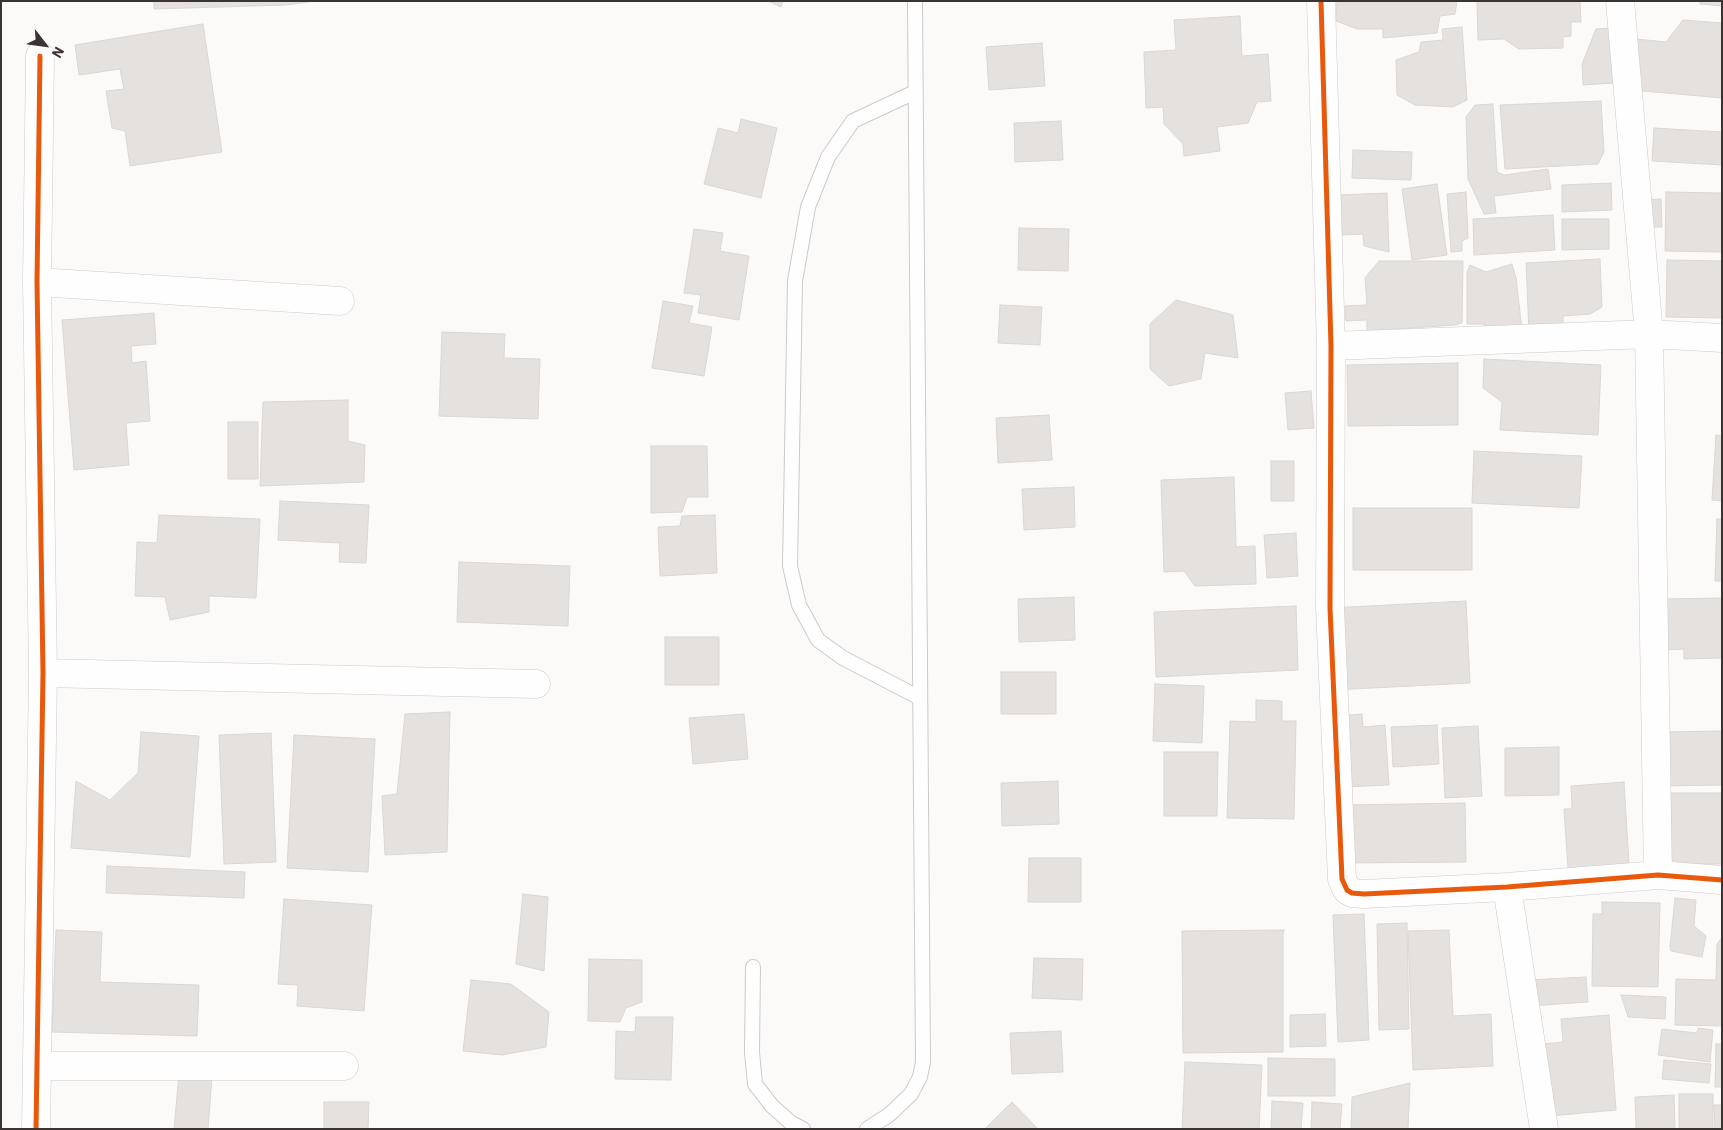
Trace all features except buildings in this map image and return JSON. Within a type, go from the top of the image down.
[{"type":"street","points":[[1321,1],[1331,346],[1330,608],[1342,879],[1347,890],[1352,893],[1364,894],[1507,887],[1658,875],[1722,880]]},
{"type":"street","points":[[1620,1],[1649,334],[1658,875]]},
{"type":"street","points":[[36,1129],[44,673],[37,282],[40,56]]},
{"type":"street","points":[[37,282],[340,301]]},
{"type":"street","points":[[1331,346],[1649,334],[1722,338]]},
{"type":"street","points":[[44,673],[536,684]]},
{"type":"street","points":[[1507,887],[1544,1129]]},
{"type":"street","points":[[37,1066],[344,1066]]},
{"type":"lane","points":[[867,1129],[889,1115],[911,1094],[920,1078],[923,1062],[915,1]]},
{"type":"lane","points":[[915,92],[853,121],[828,157],[808,207],[795,281],[790,566],[799,605],[818,640],[842,658],[920,698]]},
{"type":"lane","points":[[753,967],[752,1052],[755,1084],[772,1106],[791,1122],[803,1129]]},
{"type":"cycle path","points":[[1321,1],[1331,346],[1330,608],[1342,879],[1347,890],[1352,893],[1364,894],[1507,887],[1658,875],[1722,880]]},
{"type":"cycle path","points":[[36,1129],[43,673],[37,282],[40,56]]}]
